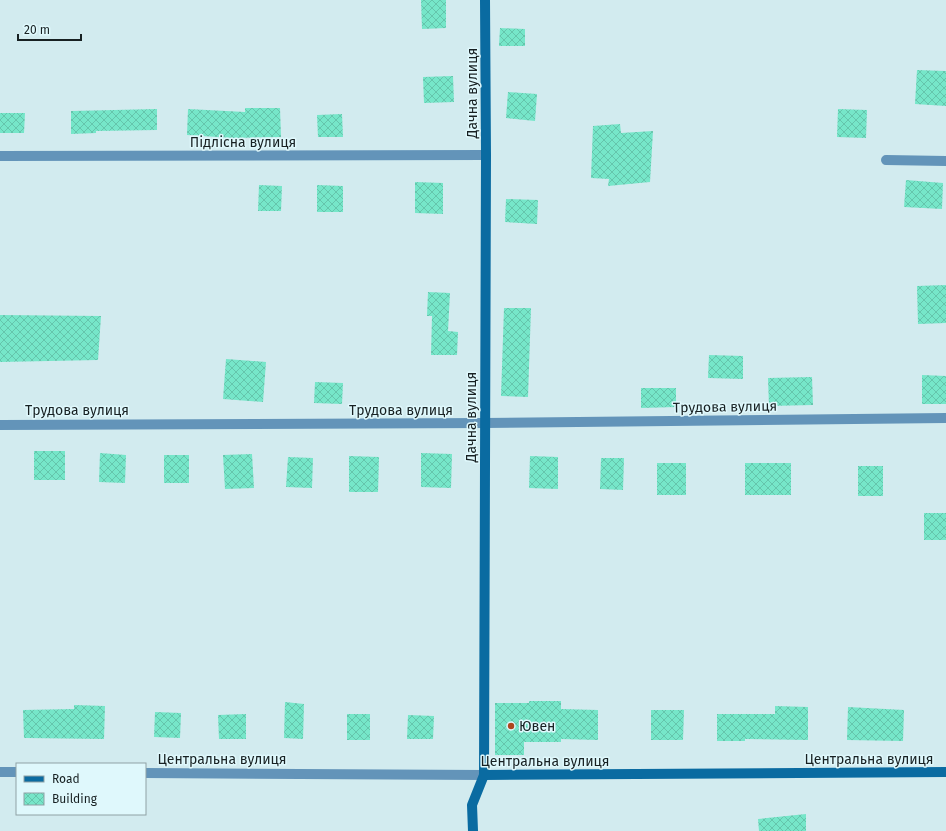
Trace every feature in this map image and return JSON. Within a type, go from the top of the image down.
[{"type":"street","name":"Дачна вулиця","points":[[473,831],[472,805],[484,775],[485,0]]},
{"type":"street","name":"Підлісна вулиця","points":[[0,156],[486,155]]},
{"type":"street","points":[[886,160],[946,161]]},
{"type":"street","name":"Трудова вулиця","points":[[0,424],[484,424],[946,418]]},
{"type":"street","points":[[0,772],[16,772]]},
{"type":"street","name":"Центральна вулиця","points":[[146,773],[484,775],[946,772]]},
{"type":"building","points":[[421,0],[446,0],[446,28],[422,29]]},
{"type":"building","points":[[500,28],[525,29],[525,46],[499,46]]},
{"type":"building","points":[[917,70],[946,71],[946,106],[915,104]]},
{"type":"building","points":[[453,76],[454,102],[424,103],[423,77]]},
{"type":"building","points":[[508,92],[537,94],[535,121],[506,118]]},
{"type":"building","points":[[245,108],[280,108],[281,137],[233,138],[187,135],[188,109],[245,112]]},
{"type":"building","points":[[157,109],[157,130],[96,131],[96,133],[71,134],[71,111]]},
{"type":"building","points":[[838,109],[867,110],[866,138],[837,137]]},
{"type":"building","points":[[0,113],[25,113],[24,133],[0,133]]},
{"type":"building","points":[[342,114],[343,137],[318,137],[317,115]]},
{"type":"building","points":[[620,124],[621,133],[653,131],[650,182],[608,186],[609,179],[591,178],[593,126]]},
{"type":"building","points":[[906,180],[943,183],[942,209],[904,207]]},
{"type":"building","points":[[415,182],[443,183],[443,214],[415,213]]},
{"type":"building","points":[[259,185],[282,186],[281,211],[258,211]]},
{"type":"building","points":[[317,185],[343,186],[343,212],[317,212]]},
{"type":"building","points":[[506,199],[538,200],[537,224],[505,222]]},
{"type":"building","points":[[946,285],[946,323],[918,324],[917,286]]},
{"type":"building","points":[[428,292],[450,293],[448,331],[458,332],[457,355],[431,355],[432,316],[427,316]]},
{"type":"building","points":[[504,308],[531,308],[528,397],[501,396]]},
{"type":"building","points":[[0,315],[101,316],[98,360],[0,362]]},
{"type":"building","points":[[709,355],[743,356],[743,379],[708,378]]},
{"type":"building","points":[[226,359],[266,362],[263,402],[223,399]]},
{"type":"building","points":[[922,375],[946,376],[946,404],[922,404]]},
{"type":"building","points":[[812,377],[813,405],[769,406],[768,378]]},
{"type":"building","points":[[315,382],[343,383],[342,404],[314,403]]},
{"type":"building","points":[[641,388],[676,388],[676,407],[641,408]]},
{"type":"building","points":[[34,451],[65,451],[65,480],[34,480]]},
{"type":"building","points":[[100,453],[126,455],[125,483],[99,482]]},
{"type":"building","points":[[421,453],[452,454],[451,488],[421,487]]},
{"type":"building","points":[[252,454],[254,488],[225,489],[223,455]]},
{"type":"building","points":[[164,455],[189,455],[189,483],[164,483]]},
{"type":"building","points":[[349,456],[379,457],[378,492],[349,492]]},
{"type":"building","points":[[530,456],[558,457],[558,489],[529,488]]},
{"type":"building","points":[[288,457],[313,458],[312,488],[286,487]]},
{"type":"building","points":[[601,458],[624,458],[623,490],[600,489]]},
{"type":"building","points":[[657,463],[686,463],[686,495],[657,495]]},
{"type":"building","points":[[745,463],[791,463],[791,495],[745,495]]},
{"type":"building","points":[[858,466],[883,466],[883,496],[858,496]]},
{"type":"building","points":[[924,513],[946,513],[946,540],[924,540]]},
{"type":"building","points":[[529,701],[561,701],[561,709],[598,710],[598,740],[561,739],[561,742],[524,742],[524,755],[495,755],[495,703],[529,703]]},
{"type":"building","points":[[285,702],[304,704],[303,739],[284,738]]},
{"type":"building","points":[[74,705],[105,706],[104,739],[24,738],[23,710],[74,709]]},
{"type":"building","points":[[775,706],[808,707],[808,740],[745,739],[745,741],[717,741],[717,714],[775,714]]},
{"type":"building","points":[[848,707],[904,710],[903,741],[847,740]]},
{"type":"building","points":[[651,710],[684,710],[683,740],[651,740]]},
{"type":"building","points":[[155,712],[181,713],[180,738],[154,737]]},
{"type":"building","points":[[246,714],[246,739],[219,739],[218,715]]},
{"type":"building","points":[[347,714],[370,714],[370,740],[347,740]]},
{"type":"building","points":[[408,715],[434,716],[433,739],[407,739]]},
{"type":"building","points":[[806,814],[806,831],[759,831],[758,819]]},
{"type":"place","name":"Ювен","points":[[511,726]]}]
